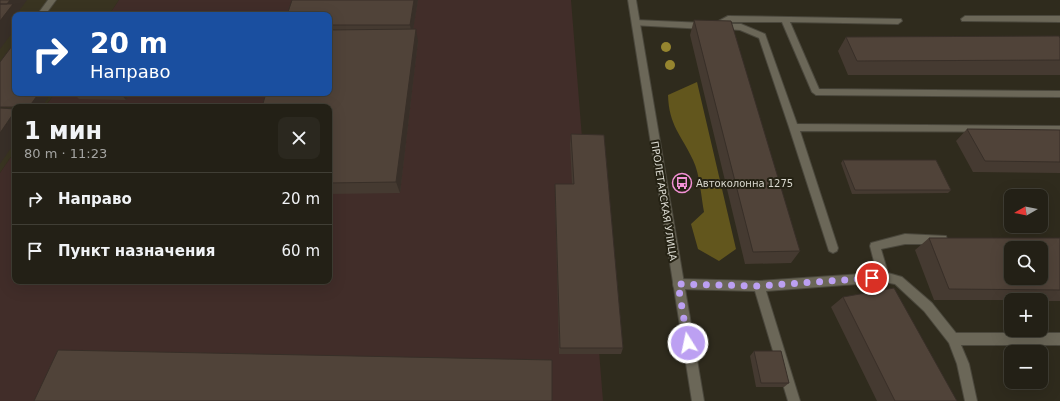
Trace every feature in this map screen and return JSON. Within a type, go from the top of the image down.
[{"type":"street","points":[[43,12],[52,0]]},
{"type":"street","name":"ПРОЛЕТАРСКАЯ УЛИЦА","points":[[632,0],[698,401]]},
{"type":"street","points":[[715,26],[728,19],[898,21]]},
{"type":"street","points":[[965,20],[1060,19]]},
{"type":"street","points":[[786,20],[816,92],[1060,94]]},
{"type":"street","points":[[635,23],[741,27],[762,36],[794,127],[833,248]]},
{"type":"street","points":[[794,127],[1060,128]]},
{"type":"street","points":[[884,277],[875,246],[905,238],[951,239]]},
{"type":"street","points":[[678,284],[758,286],[884,277],[898,280],[928,307],[953,339],[963,364],[972,401]]},
{"type":"street","points":[[758,286],[794,401]]},
{"type":"street","points":[[953,339],[1060,339]]},
{"type":"shaded area","points":[[0,0],[119,0],[111,12],[12,12],[12,96],[53,96],[47,104],[12,104],[12,155],[0,173]]},
{"type":"shaded area","points":[[119,0],[571,0],[603,401],[0,401],[0,173],[12,155],[12,284],[332,284],[332,104],[47,104],[53,96],[332,96],[332,12],[111,12]]},
{"type":"shaded area","points":[[697,82],[736,249],[719,261],[698,249],[691,224],[704,212],[699,179],[689,151],[673,122],[669,106],[668,95]]},
{"type":"building","points":[[0,0],[10,0],[7,4],[0,4]]},
{"type":"building","points":[[292,0],[414,0],[410,25],[332,25],[332,12],[288,12]]},
{"type":"building","points":[[0,4],[13,4],[0,21]]},
{"type":"building","points":[[694,20],[731,21],[800,251],[753,252]]},
{"type":"building","points":[[416,29],[396,182],[332,183],[332,104],[263,104],[265,96],[332,96],[332,30]]},
{"type":"building","points":[[1059,36],[1060,60],[857,61],[846,37]]},
{"type":"building","points":[[12,46],[12,96],[37,96],[31,104],[12,104],[12,107],[0,107],[0,62]]},
{"type":"building","points":[[0,108],[12,109],[12,115],[0,133]]},
{"type":"building","points":[[967,129],[1060,130],[1060,162],[985,161]]},
{"type":"building","points":[[571,134],[604,135],[623,348],[560,348],[555,184],[574,184]]},
{"type":"building","points":[[843,160],[936,160],[951,190],[855,190]]},
{"type":"building","points":[[929,238],[1060,238],[1060,290],[949,289]]},
{"type":"building","points":[[894,288],[957,401],[895,401],[843,297]]},
{"type":"building","points":[[58,350],[552,360],[552,401],[34,401]]},
{"type":"building","points":[[754,351],[781,351],[789,383],[761,383]]},
{"type":"place","name":"Автоколонна 1275","points":[[682,183]]},
{"type":"route","points":[[688,343],[678,284],[758,286],[872,278]]}]
